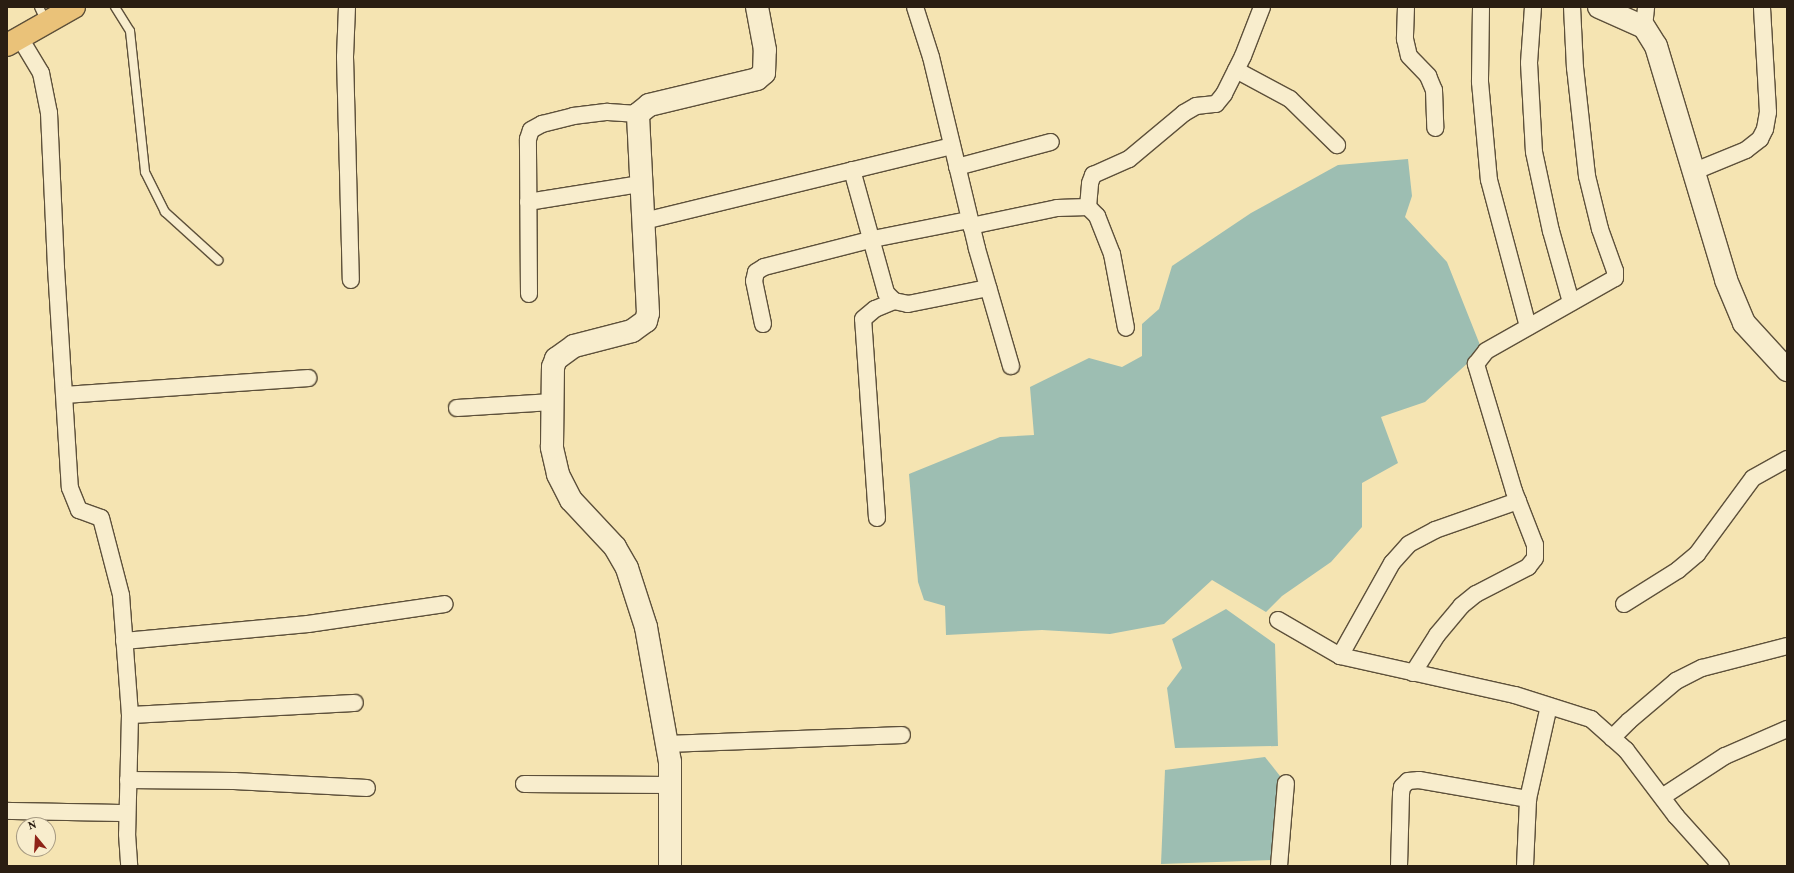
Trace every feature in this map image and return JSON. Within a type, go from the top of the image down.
[{"type":"main road","points":[[14,41],[43,15],[74,7]]},
{"type":"street","points":[[347,7],[345,57],[351,280]]},
{"type":"street","points":[[529,294],[528,140],[531,130],[542,124],[573,116],[608,112],[638,114],[649,105],[757,79],[764,73],[765,50],[757,7]]},
{"type":"street","points":[[915,7],[931,58],[970,223],[1010,366]]},
{"type":"street","points":[[1088,207],[1090,183],[1093,175],[1129,159],[1184,113],[1196,106],[1216,104],[1236,70],[1262,7]]},
{"type":"street","points":[[1406,7],[1406,39],[1409,56],[1428,76],[1434,90],[1435,128]]},
{"type":"street","points":[[1481,7],[1480,82],[1489,180],[1528,327]]},
{"type":"street","points":[[1533,7],[1529,63],[1534,152],[1551,231],[1571,302]]},
{"type":"street","points":[[1413,673],[1437,635],[1461,606],[1476,594],[1528,567],[1535,558],[1534,545],[1518,501],[1476,364],[1486,351],[1571,302],[1609,283],[1615,278],[1615,271],[1600,229],[1588,176],[1575,68],[1572,7]]},
{"type":"street","points":[[1599,7],[1645,17],[1656,46],[1695,171],[1726,280],[1744,324],[1787,370]]},
{"type":"street","points":[[1695,171],[1746,150],[1760,139],[1765,129],[1768,112],[1762,7]]},
{"type":"street","points":[[14,41],[41,73],[49,113],[70,488],[79,510],[101,518],[121,595],[130,714],[127,814],[129,866]]},
{"type":"street","points":[[1236,70],[1290,99],[1338,145]]},
{"type":"street","points":[[638,114],[648,313],[646,321],[632,331],[574,346],[556,359],[552,402],[552,447],[558,474],[571,500],[615,547],[629,575],[646,627],[668,744],[670,785],[670,866]]},
{"type":"street","points":[[957,167],[1051,142]]},
{"type":"street","points":[[644,221],[952,146]]},
{"type":"street","points":[[852,170],[873,239],[886,293],[894,302]]},
{"type":"street","points":[[528,202],[641,184]]},
{"type":"street","points":[[763,324],[754,281],[756,272],[764,267],[873,239],[1057,208],[1088,207],[1097,216],[1112,254],[1126,328]]},
{"type":"street","points":[[877,518],[863,319],[875,309],[894,302],[908,304],[988,288]]},
{"type":"street","points":[[65,395],[308,378]]},
{"type":"street","points":[[457,408],[552,402]]},
{"type":"street","points":[[1624,604],[1678,570],[1697,554],[1753,478],[1787,459]]},
{"type":"street","points":[[1340,656],[1392,563],[1409,544],[1435,530],[1518,501]]},
{"type":"street","points":[[124,640],[308,624],[445,604]]},
{"type":"street","points":[[1278,620],[1340,656],[1515,695],[1591,720],[1626,750],[1662,797],[1721,866]]},
{"type":"street","points":[[1612,738],[1629,721],[1676,681],[1702,668],[1787,646]]},
{"type":"street","points":[[130,714],[356,703]]},
{"type":"street","points":[[1525,866],[1528,799],[1549,706]]},
{"type":"street","points":[[1662,797],[1725,756],[1787,729]]},
{"type":"street","points":[[668,744],[902,735]]},
{"type":"street","points":[[128,780],[234,781],[368,788]]},
{"type":"street","points":[[1399,866],[1401,794],[1402,787],[1408,781],[1419,780],[1528,799]]},
{"type":"street","points":[[1278,866],[1286,783]]},
{"type":"street","points":[[524,784],[670,785]]},
{"type":"street","points":[[7,811],[127,814]]},
{"type":"lane","points":[[115,7],[130,31],[137,109],[146,172],[150,184],[166,212],[218,260]]},
{"type":"water","points":[[1408,159],[1412,196],[1405,217],[1447,262],[1482,350],[1425,402],[1381,417],[1398,463],[1362,483],[1362,527],[1331,562],[1282,596],[1266,612],[1212,580],[1164,624],[1110,634],[1042,630],[946,635],[945,606],[924,600],[918,582],[909,474],[1000,437],[1034,435],[1030,387],[1089,358],[1122,367],[1142,356],[1142,324],[1159,309],[1172,266],[1251,213],[1338,165]]},
{"type":"water","points":[[1226,609],[1275,644],[1278,746],[1175,748],[1167,688],[1182,668],[1172,639]]},
{"type":"water","points":[[1265,757],[1280,776],[1273,860],[1161,864],[1165,770]]}]
